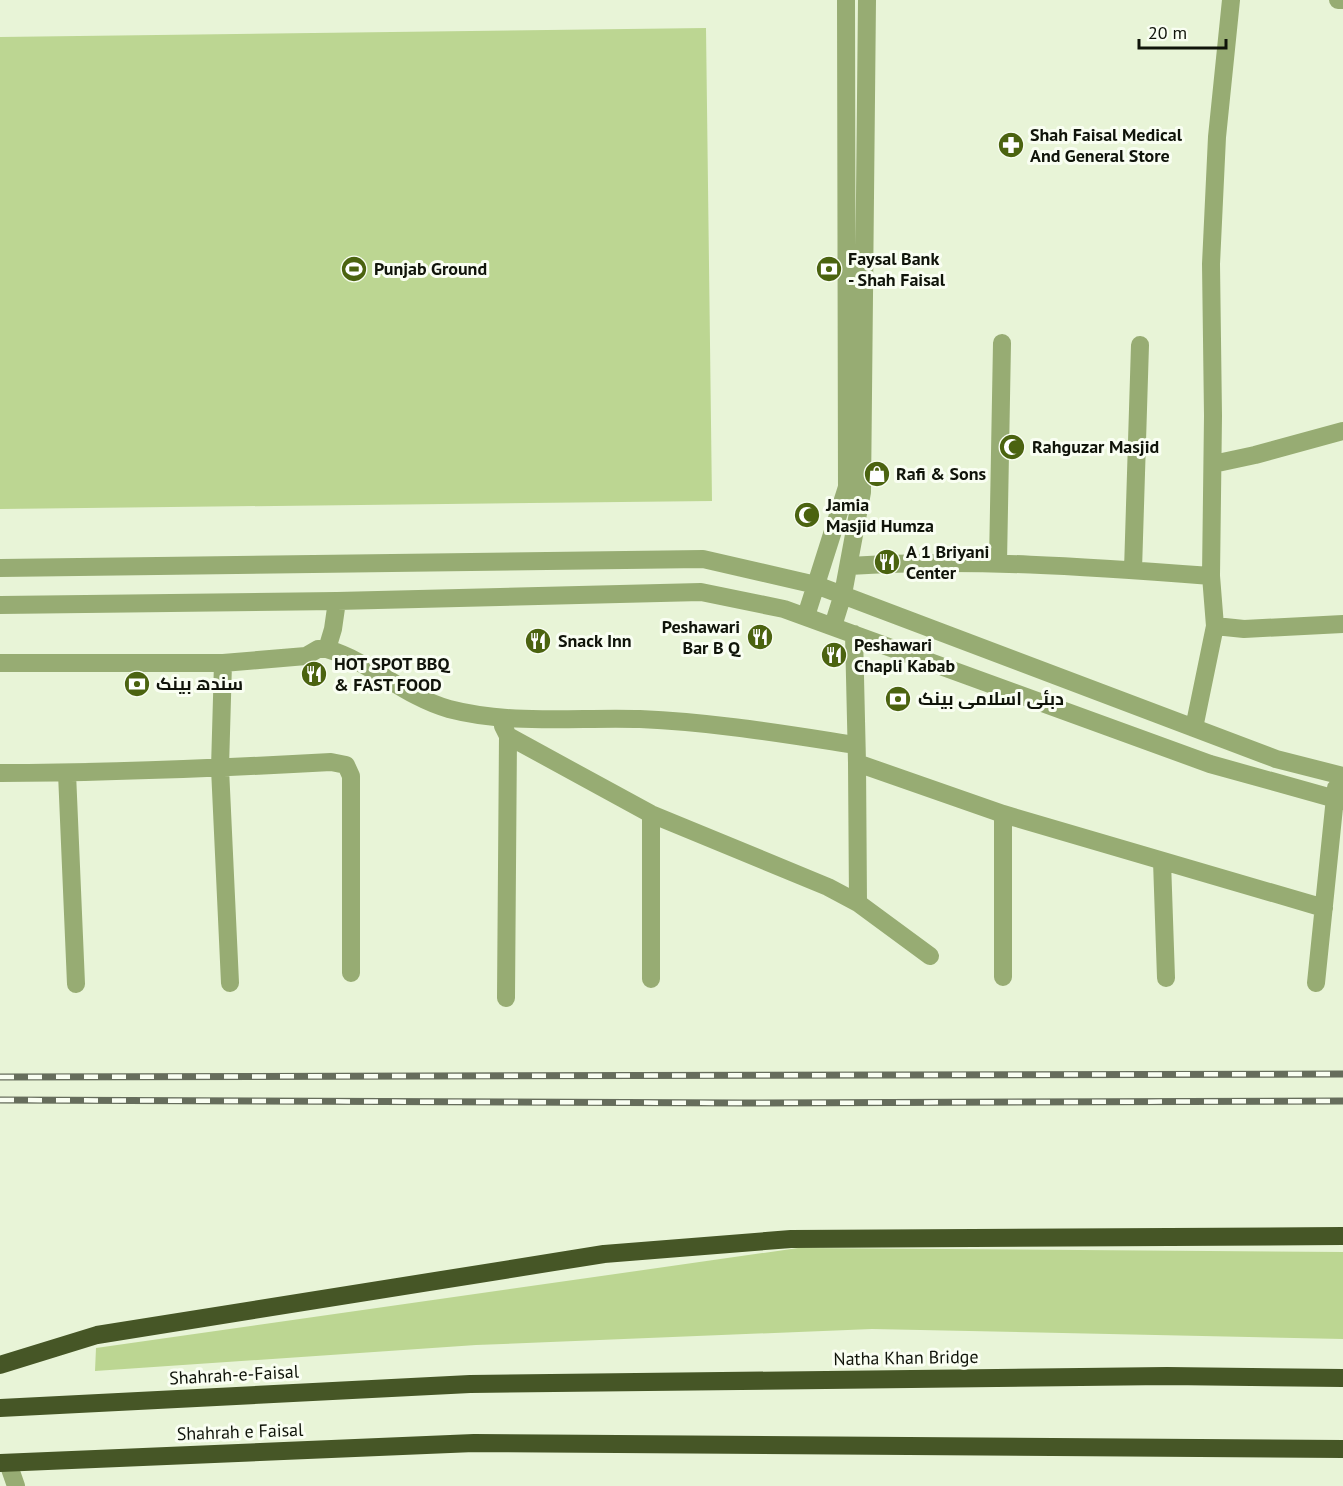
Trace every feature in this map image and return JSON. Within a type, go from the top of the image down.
[{"type":"highway","points":[[0,1365],[97,1335],[604,1254],[791,1239],[1343,1236]]},
{"type":"highway","name":"Natha Khan Bridge","points":[[470,1384],[1167,1376],[1343,1378]]},
{"type":"highway","name":"Shahrah-e-Faisal","points":[[0,1408],[470,1384]]},
{"type":"highway","name":"Shahrah e Faisal","points":[[4,1463],[474,1443],[1343,1449]]},
{"type":"street","points":[[806,616],[847,487],[846,0]]},
{"type":"street","points":[[833,626],[843,594],[862,492],[867,0]]},
{"type":"street","points":[[1194,728],[1215,626],[1211,576],[1213,464],[1211,264],[1217,137],[1231,0]]},
{"type":"street","points":[[1338,0],[1343,0]]},
{"type":"street","points":[[998,563],[1002,343]]},
{"type":"street","points":[[1133,570],[1140,345]]},
{"type":"street","points":[[1213,464],[1343,431]]},
{"type":"street","points":[[0,568],[703,559],[816,585],[1276,759],[1340,775],[1339,800],[1316,983]]},
{"type":"street","points":[[849,566],[915,562],[998,563],[1211,576]]},
{"type":"street","points":[[0,605],[338,601],[700,592],[784,609],[806,616],[1210,764],[1339,800]]},
{"type":"street","points":[[327,649],[338,601]]},
{"type":"street","points":[[1215,626],[1244,629],[1343,624]]},
{"type":"street","points":[[854,634],[858,903]]},
{"type":"street","points":[[0,663],[223,663],[306,656],[318,649],[327,649],[347,655],[400,688],[447,709],[500,719],[570,718],[695,722],[857,754],[1003,814],[1324,908]]},
{"type":"street","points":[[223,663],[220,768],[230,983]]},
{"type":"street","points":[[500,719],[508,736],[506,998]]},
{"type":"street","points":[[508,736],[651,814],[828,887],[858,903],[930,956]]},
{"type":"street","points":[[0,773],[220,768],[331,762],[346,765],[351,776],[351,973]]},
{"type":"street","points":[[67,773],[76,984]]},
{"type":"street","points":[[651,814],[651,979]]},
{"type":"street","points":[[1003,814],[1003,977]]},
{"type":"street","points":[[1162,861],[1166,978]]},
{"type":"street","points":[[4,1463],[16,1486]]},
{"type":"green space","name":"Punjab Ground","points":[[706,28],[712,501],[0,509],[0,37]]},
{"type":"green space","points":[[798,1248],[1343,1252],[1343,1339],[872,1329],[476,1345],[95,1371],[96,1348]]},
{"type":"railway","points":[[0,1077],[1343,1074]]},
{"type":"railway","points":[[0,1100],[742,1103],[1343,1101]]},
{"type":"place","name":"Shah Faisal Medical And General Store","points":[[1011,145]]},
{"type":"place","name":"Punjab Ground","points":[[354,269]]},
{"type":"place","name":"Faysal Bank - Shah Faisal","points":[[829,269]]},
{"type":"place","name":"Rahguzar Masjid","points":[[1012,447]]},
{"type":"place","name":"Rafi & Sons","points":[[877,474]]},
{"type":"place","name":"Jamia Masjid Humza","points":[[807,515]]},
{"type":"place","name":"A 1 Briyani Center","points":[[887,562]]},
{"type":"place","name":"Peshawari Bar B Q","points":[[760,637]]},
{"type":"place","name":"Snack Inn","points":[[538,641]]},
{"type":"place","name":"Peshawari Chapli Kabab","points":[[834,655]]},
{"type":"place","name":"HOT SPOT BBQ & FAST FOOD","points":[[314,674]]},
{"type":"place","name":"سندھ بینک","points":[[137,684]]},
{"type":"place","name":"دبئی اسلامی بینک","points":[[898,699]]}]
